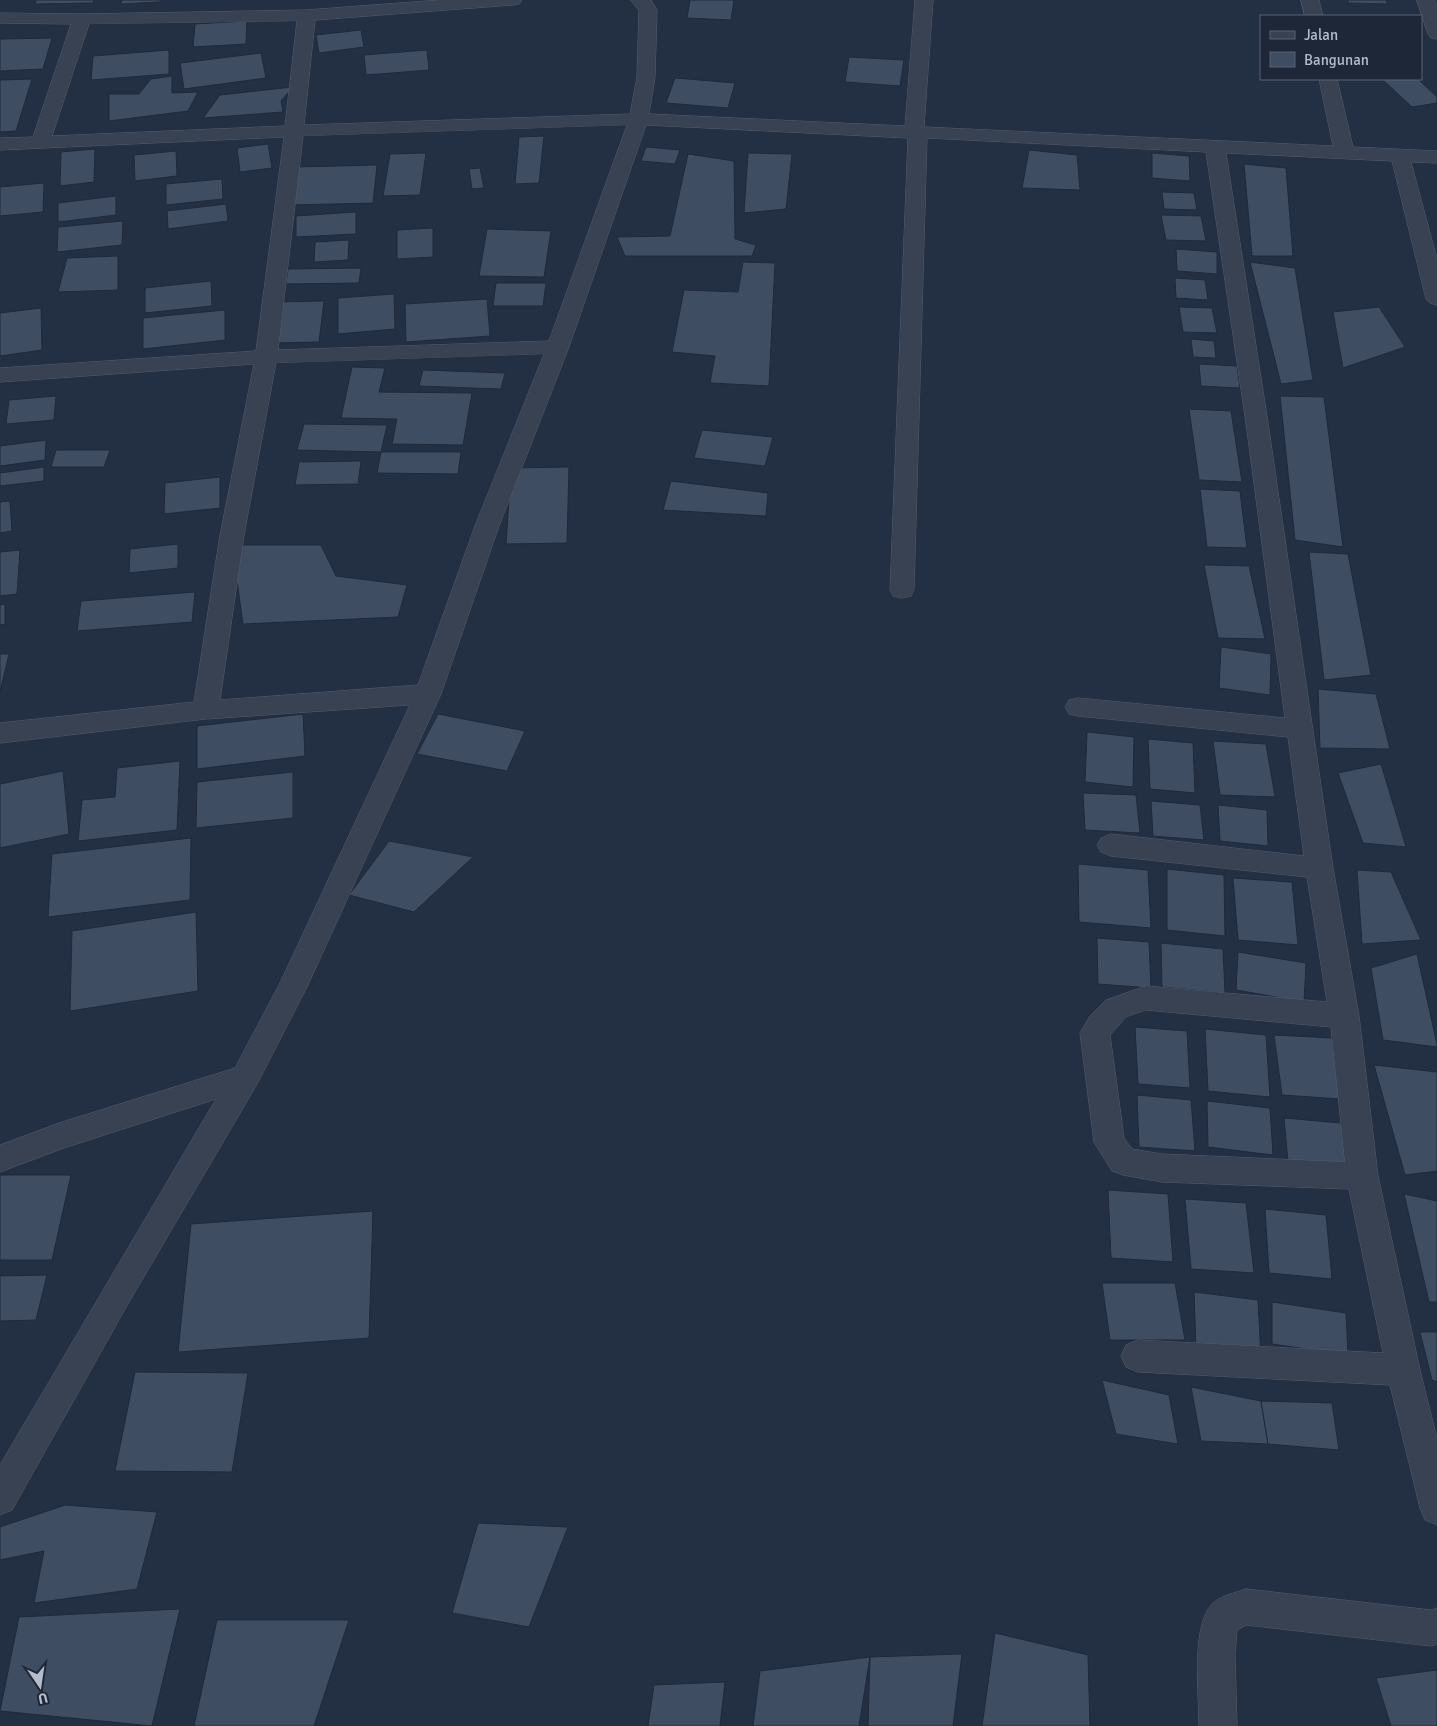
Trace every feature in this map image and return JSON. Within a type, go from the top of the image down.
[{"type":"street","points":[[0,11],[7,0]]},
{"type":"street","points":[[0,18],[82,19],[306,15],[513,0]]},
{"type":"street","points":[[0,1498],[118,1292],[245,1077],[293,987],[428,694],[487,526],[558,347],[639,119],[646,77],[648,10],[645,4],[639,0]]},
{"type":"street","points":[[902,590],[916,131],[924,0]]},
{"type":"street","points":[[1310,0],[1314,15]]},
{"type":"street","points":[[1426,0],[1437,34]]},
{"type":"street","points":[[206,710],[232,536],[266,357],[301,76],[306,15]]},
{"type":"street","points":[[41,141],[82,19]]},
{"type":"street","points":[[1328,80],[1344,152]]},
{"type":"street","points":[[0,144],[293,131],[639,119],[1437,157]]},
{"type":"street","points":[[1215,146],[1257,423],[1319,868],[1344,1016],[1362,1176],[1402,1370],[1437,1508]]},
{"type":"street","points":[[1400,155],[1437,299]]},
{"type":"street","points":[[0,375],[266,357],[558,347]]},
{"type":"street","points":[[0,733],[206,710],[428,694]]},
{"type":"street","points":[[1078,708],[1300,729]]},
{"type":"street","points":[[1111,845],[1319,868]]},
{"type":"street","points":[[1344,1016],[1146,998],[1119,1005],[1104,1018],[1095,1033],[1109,1142],[1123,1160],[1162,1168],[1362,1176]]},
{"type":"street","points":[[0,1159],[59,1136],[245,1077]]},
{"type":"street","points":[[1138,1356],[1402,1370]]},
{"type":"street","points":[[1218,1726],[1217,1635],[1222,1620],[1232,1612],[1246,1607],[1431,1628],[1437,1626]]},
{"type":"building","points":[[36,0],[94,0],[93,3],[35,4]]},
{"type":"building","points":[[122,0],[161,0],[160,2],[121,4]]},
{"type":"building","points":[[690,0],[734,0],[731,20],[687,18]]},
{"type":"building","points":[[1348,0],[1386,0],[1388,4],[1348,3]]},
{"type":"building","points":[[247,21],[246,44],[193,47],[195,24]]},
{"type":"building","points":[[361,30],[364,47],[319,53],[316,35]]},
{"type":"building","points":[[52,38],[43,69],[0,71],[0,39]]},
{"type":"building","points":[[169,50],[169,74],[91,80],[93,56]]},
{"type":"building","points":[[427,50],[429,70],[366,75],[364,55]]},
{"type":"building","points":[[261,53],[266,78],[184,89],[180,63]]},
{"type":"building","points":[[849,57],[904,60],[900,86],[845,82]]},
{"type":"building","points":[[172,76],[172,93],[198,92],[188,111],[109,121],[109,94],[139,94],[151,79]]},
{"type":"building","points":[[675,78],[735,83],[728,108],[666,103]]},
{"type":"building","points":[[32,79],[16,131],[0,132],[0,80]]},
{"type":"building","points":[[1383,80],[1419,80],[1437,97],[1437,103],[1412,107]]},
{"type":"building","points":[[293,87],[281,101],[283,112],[203,118],[220,95]]},
{"type":"building","points":[[544,136],[539,183],[515,184],[519,137]]},
{"type":"building","points":[[268,144],[272,168],[240,172],[237,148]]},
{"type":"building","points":[[646,147],[680,150],[675,164],[641,161]]},
{"type":"building","points":[[95,149],[94,182],[60,186],[61,152]]},
{"type":"building","points":[[1029,150],[1077,155],[1080,190],[1022,188]]},
{"type":"building","points":[[176,151],[177,176],[135,181],[134,155]]},
{"type":"building","points":[[426,153],[420,195],[383,196],[390,154]]},
{"type":"building","points":[[748,153],[792,154],[786,209],[744,213]]},
{"type":"building","points":[[1152,153],[1189,156],[1190,181],[1152,178]]},
{"type":"building","points":[[688,154],[734,161],[735,239],[756,245],[752,256],[625,256],[617,237],[670,236]]},
{"type":"building","points":[[1244,164],[1286,168],[1293,256],[1252,256]]},
{"type":"building","points":[[377,165],[373,203],[291,205],[297,167]]},
{"type":"building","points":[[480,168],[484,188],[472,189],[469,169]]},
{"type":"building","points":[[222,179],[223,199],[166,205],[166,184]]},
{"type":"building","points":[[44,183],[43,212],[0,216],[0,187]]},
{"type":"building","points":[[1162,192],[1194,193],[1197,210],[1164,209]]},
{"type":"building","points":[[116,196],[116,215],[58,222],[58,203]]},
{"type":"building","points":[[226,204],[228,221],[168,229],[167,211]]},
{"type":"building","points":[[356,212],[356,234],[296,237],[296,216]]},
{"type":"building","points":[[1161,215],[1201,216],[1206,241],[1166,240]]},
{"type":"building","points":[[123,221],[122,245],[57,252],[58,227]]},
{"type":"building","points":[[433,228],[433,257],[397,259],[397,230]]},
{"type":"building","points":[[487,229],[551,231],[544,277],[479,276]]},
{"type":"building","points":[[349,240],[348,260],[314,262],[315,242]]},
{"type":"building","points":[[1176,249],[1217,252],[1217,274],[1177,271]]},
{"type":"building","points":[[118,256],[118,290],[58,292],[67,258]]},
{"type":"building","points":[[743,262],[775,263],[769,386],[710,383],[715,356],[672,352],[684,290],[738,292]]},
{"type":"building","points":[[1250,262],[1295,268],[1313,380],[1281,384]]},
{"type":"building","points":[[361,268],[359,283],[286,284],[288,269]]},
{"type":"building","points":[[1175,278],[1205,280],[1208,300],[1176,298]]},
{"type":"building","points":[[211,281],[212,306],[145,313],[145,288]]},
{"type":"building","points":[[496,283],[546,283],[543,306],[493,306]]},
{"type":"building","points":[[394,294],[395,329],[338,334],[338,298]]},
{"type":"building","points":[[487,299],[490,336],[406,342],[405,304]]},
{"type":"building","points":[[324,301],[319,342],[271,343],[278,302]]},
{"type":"building","points":[[1179,307],[1212,308],[1217,333],[1183,332]]},
{"type":"building","points":[[1379,307],[1405,347],[1343,368],[1333,312]]},
{"type":"building","points":[[41,308],[42,350],[0,356],[0,313]]},
{"type":"building","points":[[225,310],[225,340],[143,349],[143,318]]},
{"type":"building","points":[[1191,339],[1214,341],[1216,358],[1193,357]]},
{"type":"building","points":[[1199,364],[1237,366],[1240,388],[1201,386]]},
{"type":"building","points":[[352,367],[385,368],[379,392],[472,393],[463,445],[392,444],[397,419],[341,418]]},
{"type":"building","points":[[423,370],[505,373],[501,389],[419,386]]},
{"type":"building","points":[[56,396],[54,420],[6,424],[9,400]]},
{"type":"building","points":[[1280,396],[1324,397],[1343,547],[1295,540]]},
{"type":"building","points":[[1189,409],[1231,411],[1242,482],[1199,480]]},
{"type":"building","points":[[304,424],[387,425],[381,452],[297,450]]},
{"type":"building","points":[[702,430],[773,437],[765,466],[694,458]]},
{"type":"building","points":[[46,440],[45,460],[0,466],[0,446]]},
{"type":"building","points":[[56,450],[110,450],[104,467],[51,467]]},
{"type":"building","points":[[381,452],[461,452],[458,474],[377,473]]},
{"type":"building","points":[[361,461],[358,484],[295,485],[299,462]]},
{"type":"building","points":[[44,467],[44,481],[0,486],[0,473]]},
{"type":"building","points":[[569,467],[567,543],[506,544],[511,468]]},
{"type":"building","points":[[220,477],[220,508],[164,514],[165,483]]},
{"type":"building","points":[[671,481],[768,493],[766,516],[663,510]]},
{"type":"building","points":[[1200,489],[1240,491],[1247,548],[1207,547]]},
{"type":"building","points":[[10,501],[12,531],[0,533],[0,502]]},
{"type":"building","points":[[178,544],[178,568],[129,573],[130,549]]},
{"type":"building","points":[[232,545],[321,545],[336,576],[407,585],[398,617],[243,624]]},
{"type":"building","points":[[20,550],[17,594],[0,596],[0,552]]},
{"type":"building","points":[[1309,552],[1348,554],[1371,675],[1324,680]]},
{"type":"building","points":[[1204,565],[1249,566],[1265,639],[1218,638]]},
{"type":"building","points":[[195,592],[192,622],[77,631],[81,601]]},
{"type":"building","points":[[5,604],[5,624],[0,625],[0,605]]},
{"type":"building","points":[[1221,647],[1271,654],[1270,695],[1219,688]]},
{"type":"building","points":[[0,654],[9,654],[0,692]]},
{"type":"building","points":[[1318,689],[1376,694],[1390,749],[1320,748]]},
{"type":"building","points":[[303,714],[305,756],[197,769],[197,726]]},
{"type":"building","points":[[438,714],[525,731],[507,771],[417,754]]},
{"type":"building","points":[[1087,732],[1134,737],[1133,787],[1085,782]]},
{"type":"building","points":[[1148,739],[1193,743],[1195,793],[1150,789]]},
{"type":"building","points":[[1213,741],[1266,744],[1275,797],[1220,795]]},
{"type":"building","points":[[180,761],[177,830],[78,841],[82,800],[115,797],[117,768]]},
{"type":"building","points":[[1381,764],[1406,847],[1363,843],[1338,773]]},
{"type":"building","points":[[63,771],[69,834],[0,848],[0,784]]},
{"type":"building","points":[[293,772],[293,818],[196,828],[197,782]]},
{"type":"building","points":[[1083,793],[1136,795],[1140,833],[1085,830]]},
{"type":"building","points":[[1151,801],[1200,805],[1204,840],[1153,836]]},
{"type":"building","points":[[1218,805],[1267,810],[1268,846],[1220,841]]},
{"type":"building","points":[[191,838],[190,900],[48,917],[52,854]]},
{"type":"building","points":[[389,841],[473,857],[414,912],[349,895]]},
{"type":"building","points":[[1078,864],[1148,870],[1151,928],[1079,922]]},
{"type":"building","points":[[1167,869],[1224,875],[1225,936],[1167,930]]},
{"type":"building","points":[[1357,870],[1391,872],[1421,940],[1362,944]]},
{"type":"building","points":[[1233,878],[1292,882],[1298,945],[1238,940]]},
{"type":"building","points":[[196,912],[198,991],[70,1011],[72,931]]},
{"type":"building","points":[[1097,938],[1149,942],[1151,988],[1098,984]]},
{"type":"building","points":[[1161,943],[1223,949],[1225,993],[1162,987]]},
{"type":"building","points":[[1238,952],[1306,963],[1304,1002],[1236,990]]},
{"type":"building","points":[[1417,954],[1437,1047],[1383,1040],[1371,968]]},
{"type":"building","points":[[1135,1027],[1187,1031],[1190,1088],[1138,1084]]},
{"type":"building","points":[[1205,1029],[1266,1035],[1270,1097],[1208,1091]]},
{"type":"building","points":[[1274,1035],[1332,1038],[1341,1099],[1282,1095]]},
{"type":"building","points":[[1374,1065],[1437,1072],[1437,1171],[1405,1175]]},
{"type":"building","points":[[1137,1095],[1191,1100],[1195,1151],[1139,1147]]},
{"type":"building","points":[[1207,1101],[1270,1108],[1273,1155],[1208,1147]]},
{"type":"building","points":[[1284,1118],[1341,1123],[1347,1167],[1288,1162]]},
{"type":"building","points":[[0,1175],[71,1175],[52,1260],[0,1260]]},
{"type":"building","points":[[1108,1190],[1168,1194],[1173,1262],[1111,1258]]},
{"type":"building","points":[[1404,1194],[1437,1201],[1437,1302],[1429,1302]]},
{"type":"building","points":[[1185,1199],[1246,1203],[1254,1273],[1191,1269]]},
{"type":"building","points":[[1265,1209],[1326,1215],[1332,1279],[1269,1273]]},
{"type":"building","points":[[373,1211],[369,1338],[178,1352],[191,1224]]},
{"type":"building","points":[[47,1275],[36,1320],[0,1321],[0,1276]]},
{"type":"building","points":[[1102,1283],[1175,1283],[1185,1340],[1110,1340]]},
{"type":"building","points":[[1194,1292],[1258,1300],[1261,1357],[1196,1349]]},
{"type":"building","points":[[1272,1302],[1346,1313],[1348,1355],[1272,1344]]},
{"type":"building","points":[[1420,1332],[1437,1332],[1437,1382],[1432,1380]]},
{"type":"building","points":[[135,1372],[248,1373],[232,1472],[115,1471]]},
{"type":"building","points":[[1102,1380],[1169,1395],[1178,1444],[1116,1434]]},
{"type":"building","points":[[1191,1387],[1261,1401],[1268,1444],[1201,1441]]},
{"type":"building","points":[[1261,1401],[1332,1403],[1339,1450],[1268,1444]]},
{"type":"building","points":[[65,1505],[157,1512],[137,1589],[34,1603],[44,1551],[0,1560],[0,1527]]},
{"type":"building","points":[[478,1523],[568,1527],[529,1627],[452,1613]]},
{"type":"building","points":[[180,1609],[152,1726],[0,1711],[19,1617]]},
{"type":"building","points":[[217,1620],[349,1620],[314,1726],[194,1726]]},
{"type":"building","points":[[995,1633],[1088,1655],[1090,1726],[982,1726]]},
{"type":"building","points":[[962,1654],[953,1726],[868,1726],[870,1657]]},
{"type":"building","points":[[870,1657],[859,1726],[753,1726],[760,1671]]},
{"type":"building","points":[[1437,1670],[1437,1726],[1391,1726],[1376,1678]]},
{"type":"building","points":[[725,1682],[720,1726],[648,1726],[654,1685]]}]
